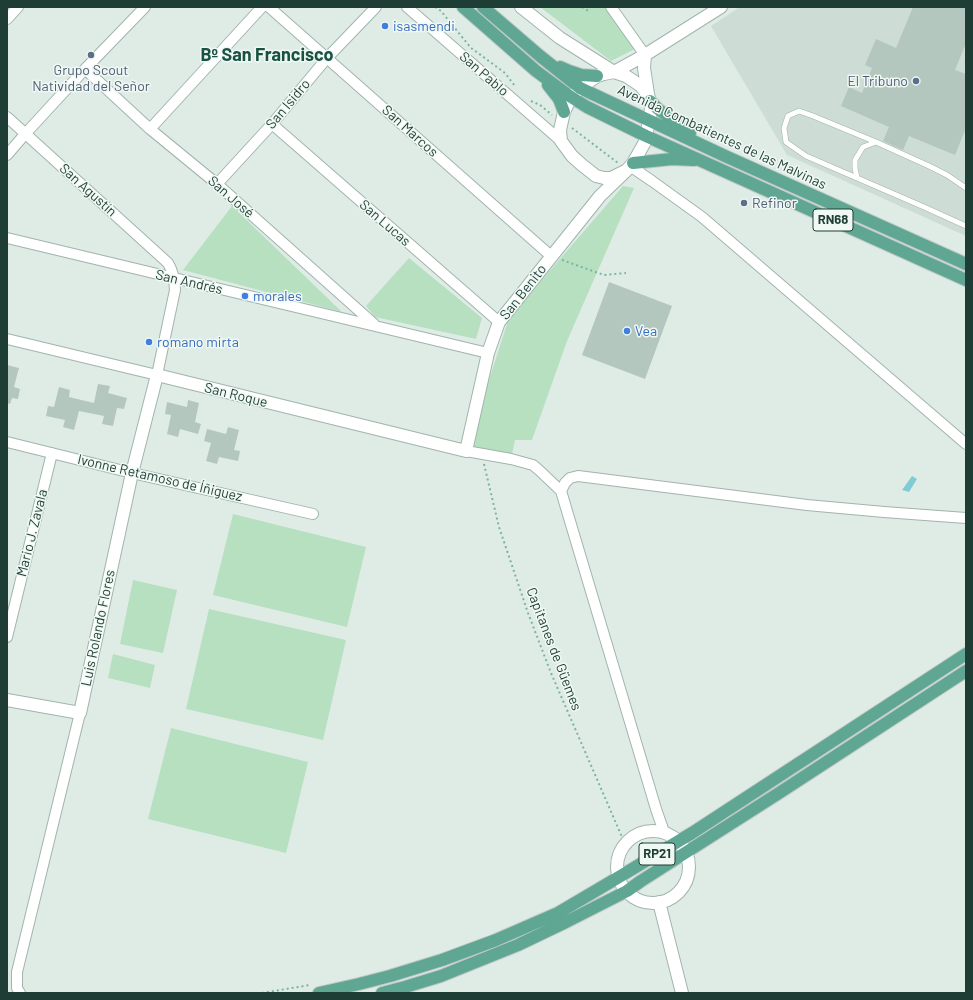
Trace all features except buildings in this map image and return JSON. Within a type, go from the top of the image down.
[{"type":"main road","name":"Avenida Combatientes de las Malvinas","points":[[463,7],[536,71],[571,98],[587,107],[646,136],[966,280]]},
{"type":"main road","name":"Avenida Combatientes de las Malvinas","points":[[483,7],[580,88],[725,156],[966,264]]},
{"type":"main road","points":[[540,56],[569,71],[581,75],[597,76]]},
{"type":"main road","points":[[536,71],[559,99],[563,116]]},
{"type":"main road","points":[[649,98],[658,109],[725,156]]},
{"type":"main road","points":[[630,166],[672,159],[701,160]]},
{"type":"main road","name":"RP21","points":[[315,989],[359,984],[442,960],[496,940],[558,912],[616,874],[678,841],[966,654]]},
{"type":"main road","name":"RP21","points":[[382,993],[441,976],[511,948],[627,891],[966,671]]},
{"type":"street","points":[[7,19],[18,7]]},
{"type":"street","points":[[7,155],[144,7]]},
{"type":"street","points":[[150,129],[262,7]]},
{"type":"street","name":"San Marcos","points":[[269,7],[551,256]]},
{"type":"street","name":"San Isidro","points":[[217,184],[272,124],[327,58],[376,7]]},
{"type":"street","name":"San Pablo","points":[[407,7],[561,141]]},
{"type":"street","points":[[521,7],[560,38],[614,72],[626,76],[634,81],[641,86],[649,98]]},
{"type":"street","points":[[611,7],[645,55],[644,68],[651,110],[644,142],[630,166],[611,178],[604,178],[596,176],[582,165],[572,156],[561,141],[560,130],[563,116],[571,98],[580,88],[597,76],[614,72],[645,55],[721,7]]},
{"type":"street","name":"San José","points":[[85,69],[150,129],[217,184],[376,326]]},
{"type":"street","name":"San Agustín","points":[[7,117],[168,263]]},
{"type":"street","name":"San Lucas","points":[[272,124],[499,322]]},
{"type":"street","points":[[630,166],[652,180],[702,217],[966,444]]},
{"type":"street","name":"San Benito","points":[[466,451],[488,353],[499,322],[600,196],[630,166]]},
{"type":"street","points":[[596,176],[600,188],[600,196]]},
{"type":"street","name":"San Andrés","points":[[7,238],[488,353]]},
{"type":"street","name":"Luis Rolando Flores","points":[[20,993],[12,971],[80,713],[132,473],[157,375],[175,290],[174,278],[168,263]]},
{"type":"street","name":"San Roque","points":[[7,339],[466,451]]},
{"type":"street","name":"Ivonne Retamoso de Íñiguez","points":[[7,442],[132,473],[313,514]]},
{"type":"street","points":[[466,451],[511,459],[532,465],[561,491],[664,832]]},
{"type":"street","name":"Mario J. Zavala","points":[[7,637],[52,453]]},
{"type":"street","points":[[561,491],[565,483],[570,478],[578,476],[807,505],[966,518]]},
{"type":"street","points":[[7,700],[80,713]]},
{"type":"street","points":[[652,831],[664,832],[672,836],[683,846],[689,863],[688,874],[678,893],[669,899],[659,902],[647,902],[636,898],[627,891],[616,874],[617,868],[621,853],[630,839],[641,833],[652,831]]},
{"type":"street","points":[[659,902],[682,993]]},
{"type":"lane","points":[[966,188],[947,175],[876,142],[799,111],[788,116],[784,128],[786,142],[806,156],[966,226]]},
{"type":"lane","points":[[857,178],[855,160],[863,147],[876,142]]},
{"type":"path","points":[[435,7],[441,11],[471,48],[505,73],[517,89]]},
{"type":"path","points":[[582,7],[590,12]]},
{"type":"path","points":[[529,100],[540,105],[555,118],[563,116],[630,166]]},
{"type":"path","points":[[551,256],[604,275],[626,273]]},
{"type":"path","name":"Capitanes de Güemes","points":[[483,460],[499,527],[528,613],[554,680],[622,837],[621,853]]},
{"type":"path","points":[[616,874],[621,853]]},
{"type":"path","points":[[262,993],[315,989]]},
{"type":"shaded area","points":[[740,7],[966,7],[966,236],[787,155],[711,26]]},
{"type":"green space","points":[[540,7],[607,7],[635,49],[611,61]]},
{"type":"green space","points":[[623,186],[634,188],[567,341],[532,440],[515,440],[511,459],[466,451],[509,318]]},
{"type":"green space","points":[[232,206],[342,312],[183,270]]},
{"type":"green space","points":[[409,258],[482,318],[476,339],[375,317],[366,306]]},
{"type":"green space","points":[[233,514],[366,547],[347,627],[213,595]]},
{"type":"green space","points":[[133,580],[177,590],[163,653],[120,644]]},
{"type":"green space","points":[[209,609],[346,640],[323,740],[186,709]]},
{"type":"green space","points":[[113,654],[155,665],[150,688],[108,678]]},
{"type":"green space","points":[[171,728],[308,762],[286,853],[148,819]]},
{"type":"water","points":[[912,476],[917,479],[909,492],[902,490]]},
{"type":"place","name":"isasmendi","points":[[385,26]]},
{"type":"place","name":"Grupo Scout Natividad del Señor","points":[[91,55]]},
{"type":"place","name":"El Tribuno","points":[[916,81]]},
{"type":"place","name":"Refinor","points":[[744,203]]},
{"type":"place","name":"morales","points":[[245,296]]},
{"type":"place","name":"Vea","points":[[627,331]]},
{"type":"place","name":"romano mirta","points":[[149,342]]},
{"type":"district","name":"Bº San Francisco","points":[[267,55]]}]
